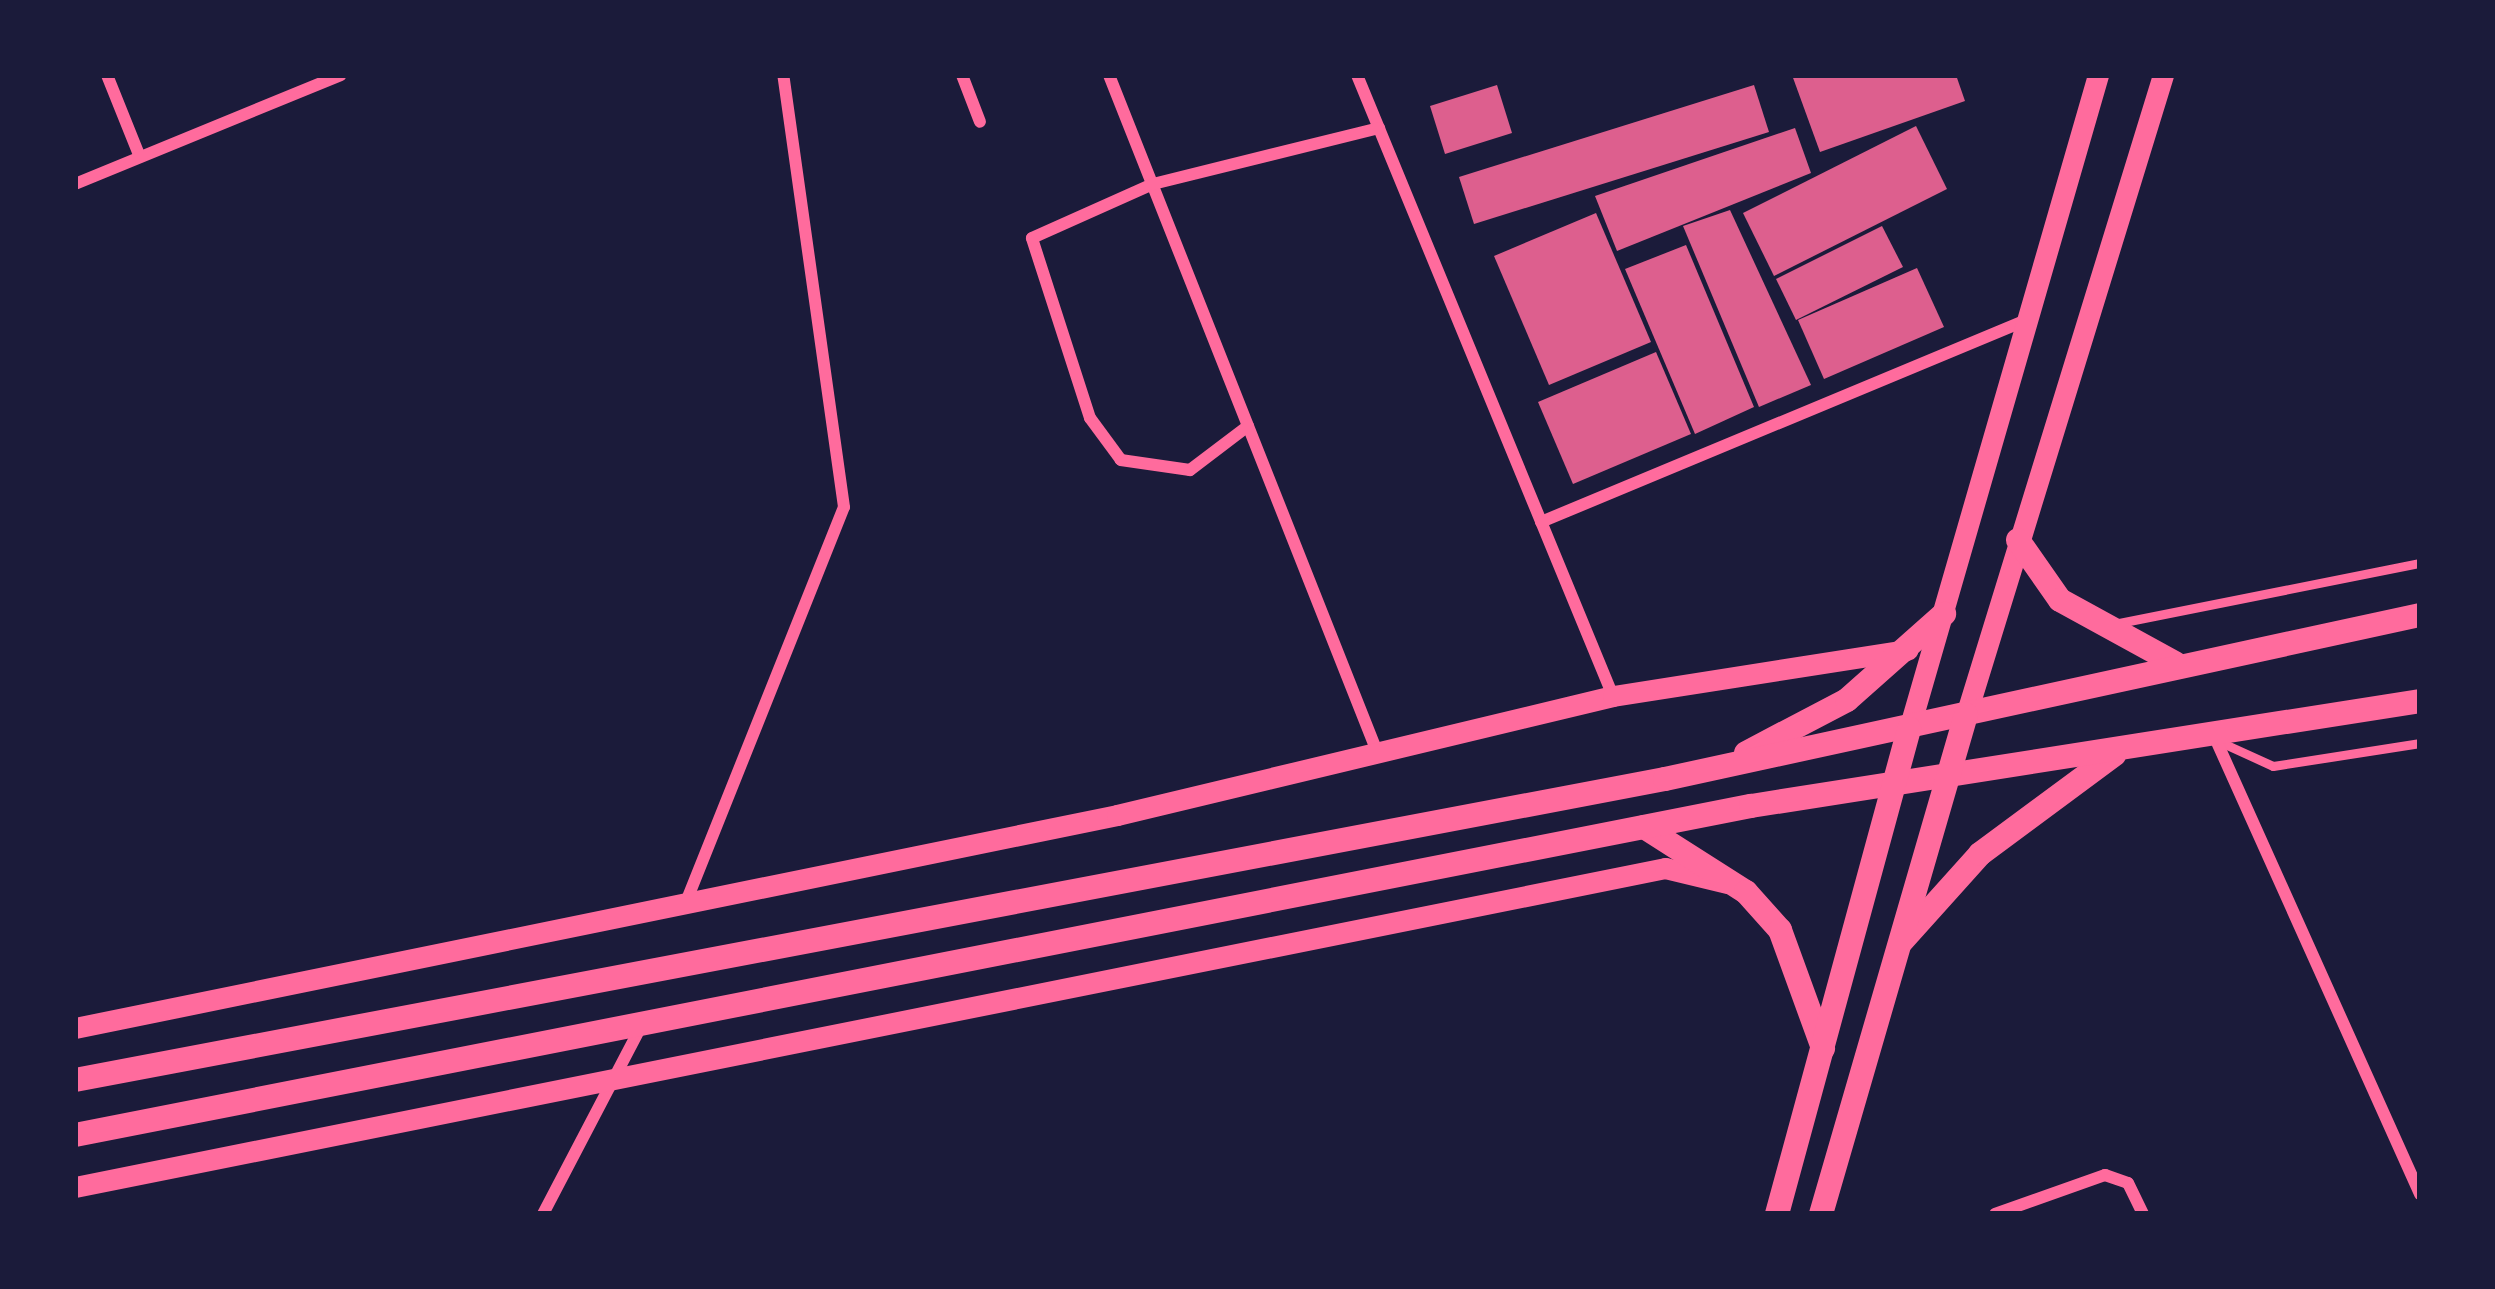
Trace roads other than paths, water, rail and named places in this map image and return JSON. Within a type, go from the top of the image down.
[{"type":"main road","points":[[2018,540],[2060,600],[2100,628],[2175,663]]},
{"type":"main road","points":[[1718,768],[1847,700],[1910,650],[1944,614]]},
{"type":"main road","points":[[75,1080],[1718,768],[1909,729],[2175,663],[2420,615]]},
{"type":"main road","points":[[75,1136],[1644,827],[1950,773],[2212,740],[2420,700]]},
{"type":"main road","points":[[1821,1214],[1966,715]]},
{"type":"main road","points":[[1777,1214],[1900,783],[1909,729]]},
{"type":"main road","points":[[1894,952],[1980,854],[2116,754]]},
{"type":"main road","points":[[1644,827],[1739,886],[1798,964],[1824,1051]]},
{"type":"street","points":[[106,75],[140,158]]},
{"type":"street","points":[[75,184],[341,75]]},
{"type":"street","points":[[686,903],[844,507],[783,75]]},
{"type":"street","points":[[962,75],[980,122]]},
{"type":"street","points":[[1109,75],[1378,754]]},
{"type":"street","points":[[1357,75],[1613,696]]},
{"type":"street","points":[[1909,729],[2098,75]]},
{"type":"street","points":[[1966,715],[2163,75]]},
{"type":"street","points":[[1248,426],[1190,470],[1121,460],[1090,418],[1032,238],[1153,184],[1379,128]]},
{"type":"street","points":[[1541,522],[2024,320]]},
{"type":"street","points":[[75,1028],[1378,754],[1613,696],[1910,650]]},
{"type":"street","points":[[2212,740],[2420,1194]]},
{"type":"street","points":[[75,1187],[1665,868],[1739,886]]},
{"type":"street","points":[[543,1214],[642,1024]]},
{"type":"street","points":[[1995,1214],[2105,1175],[2128,1183],[2143,1214]]},
{"type":"lane","points":[[2100,628],[2420,563]]},
{"type":"lane","points":[[2212,740],[2273,766],[2420,743]]}]
